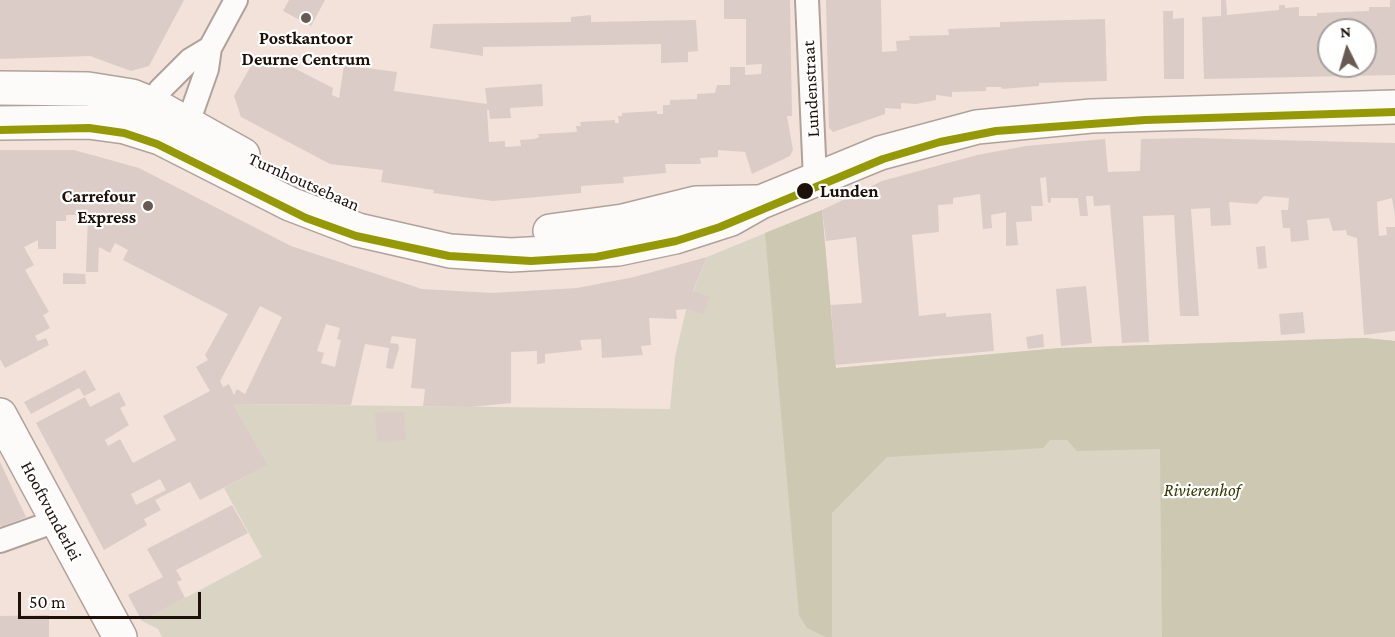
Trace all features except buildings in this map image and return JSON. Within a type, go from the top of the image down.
[{"type":"main road","name":"Turnhoutsebaan","points":[[0,88],[88,89],[122,94],[146,117],[183,136],[316,192],[405,222],[496,233],[559,231],[623,221],[696,203],[761,202],[912,142],[995,124],[1091,116],[1395,107]]},
{"type":"main road","name":"Turnhoutsebaan","points":[[0,123],[88,122],[146,117]]},
{"type":"main road","name":"Hooftvunderlei","points":[[0,415],[120,637]]},
{"type":"street","points":[[183,136],[207,69],[210,48],[236,0]]},
{"type":"street","name":"Lundenstraat","points":[[807,0],[815,179]]},
{"type":"street","points":[[146,117],[159,90],[190,60],[210,48]]},
{"type":"street","points":[[0,541],[56,521]]},
{"type":"green space","name":"Rivierenhof","points":[[822,210],[836,368],[1060,348],[1364,338],[1395,341],[1395,637],[162,637],[158,629],[142,621],[262,557],[224,488],[268,465],[233,404],[670,409],[675,357],[686,310],[707,257]]},
{"type":"green space","points":[[822,210],[836,368],[1060,348],[1364,338],[1395,341],[1395,637],[1162,637],[1160,449],[1077,451],[1067,440],[1050,440],[1043,448],[887,457],[832,513],[832,637],[826,637],[807,628],[799,615],[765,233]]},
{"type":"transit line","points":[[0,130],[89,128],[124,133],[157,144],[306,218],[356,236],[449,256],[531,261],[596,257],[676,241],[720,227],[883,159],[940,142],[996,131],[1145,120],[1395,112]]},
{"type":"place","name":"Postkantoor Deurne Centrum","points":[[306,18]]},
{"type":"place","name":"Lunden","points":[[805,191]]},
{"type":"place","name":"Carrefour Express","points":[[148,206]]}]
